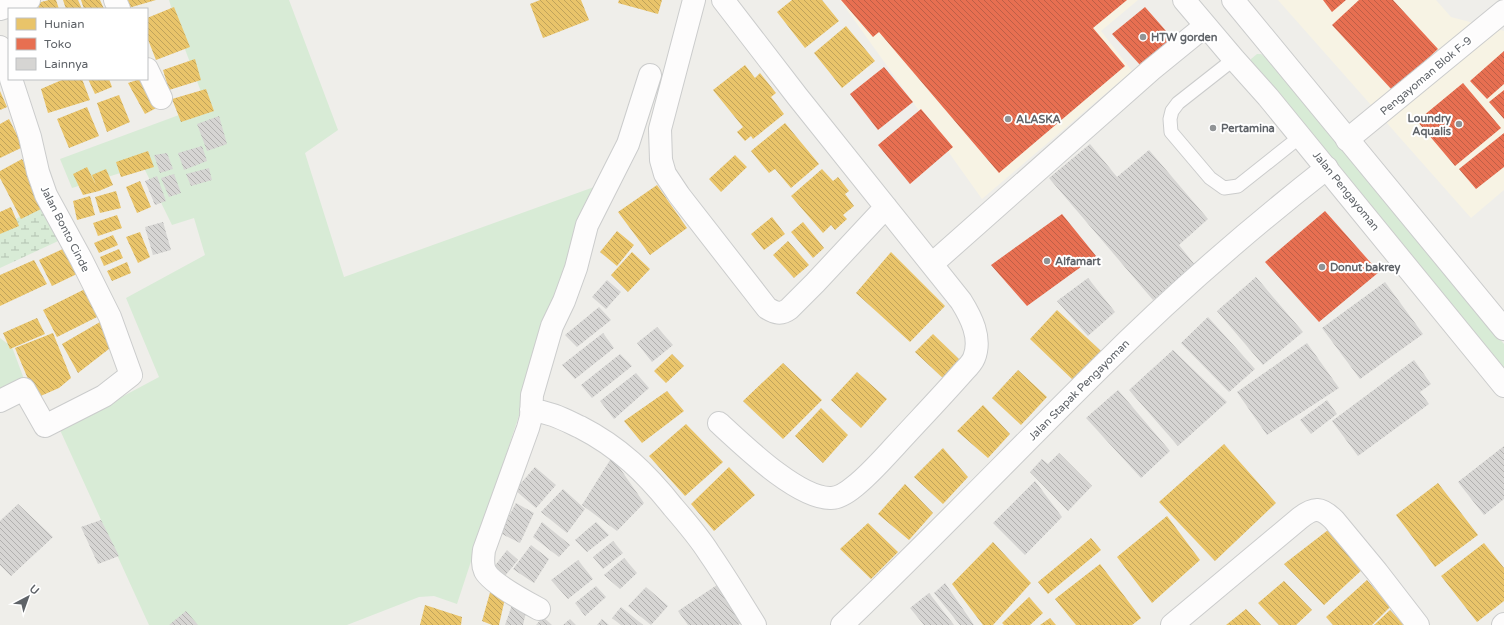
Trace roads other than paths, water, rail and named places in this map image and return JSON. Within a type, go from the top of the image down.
[{"type":"street","points":[[0,9],[29,0]]},
{"type":"street","points":[[694,0],[660,129],[661,160],[665,174],[679,195],[767,308],[779,313],[784,313],[789,309],[886,207]]},
{"type":"street","points":[[719,423],[772,469],[802,489],[821,497],[832,498],[844,494],[856,486],[924,415],[973,359],[977,349],[974,324],[961,301],[797,96],[723,0]]},
{"type":"street","name":"Jalan Pengayoman","points":[[1184,0],[1301,136],[1504,386]]},
{"type":"street","points":[[1233,0],[1347,140],[1500,318]]},
{"type":"street","name":"Pengayoman Blok F-9","points":[[1347,140],[1504,11]]},
{"type":"street","points":[[932,264],[1146,75],[1205,26]]},
{"type":"street","points":[[0,46],[8,70]]},
{"type":"street","points":[[148,71],[161,98]]},
{"type":"street","points":[[539,609],[492,580],[486,573],[482,560],[484,550],[528,428],[532,395],[552,326],[564,301],[576,268],[588,225],[628,144],[650,75]]},
{"type":"street","name":"Jalan Bonto Cinde","points":[[0,401],[24,389],[45,426],[104,396],[131,375],[110,317],[81,259],[46,195],[38,172],[30,137],[11,80]]},
{"type":"street","name":"Jalan Stapak Pengayoman","points":[[842,625],[1146,323],[1217,258],[1327,168]]},
{"type":"street","points":[[531,410],[555,415],[587,430],[618,449],[629,459],[660,491],[709,552],[755,625]]},
{"type":"street","points":[[1172,625],[1300,518],[1316,509],[1326,513],[1334,520],[1418,625]]},
{"type":"lane","points":[[1234,59],[1178,103],[1172,111],[1170,119],[1171,132],[1210,178],[1224,188],[1238,186],[1301,136]]},
{"type":"place","name":"HTW gorden","points":[[1143,37]]},
{"type":"place","name":"ALASKA","points":[[1008,119]]},
{"type":"place","name":"Loundry Aqualis","points":[[1459,124]]},
{"type":"place","name":"Pertamina","points":[[1213,128]]},
{"type":"place","name":"Alfamart","points":[[1047,261]]},
{"type":"place","name":"Donut bakrey","points":[[1322,267]]}]
